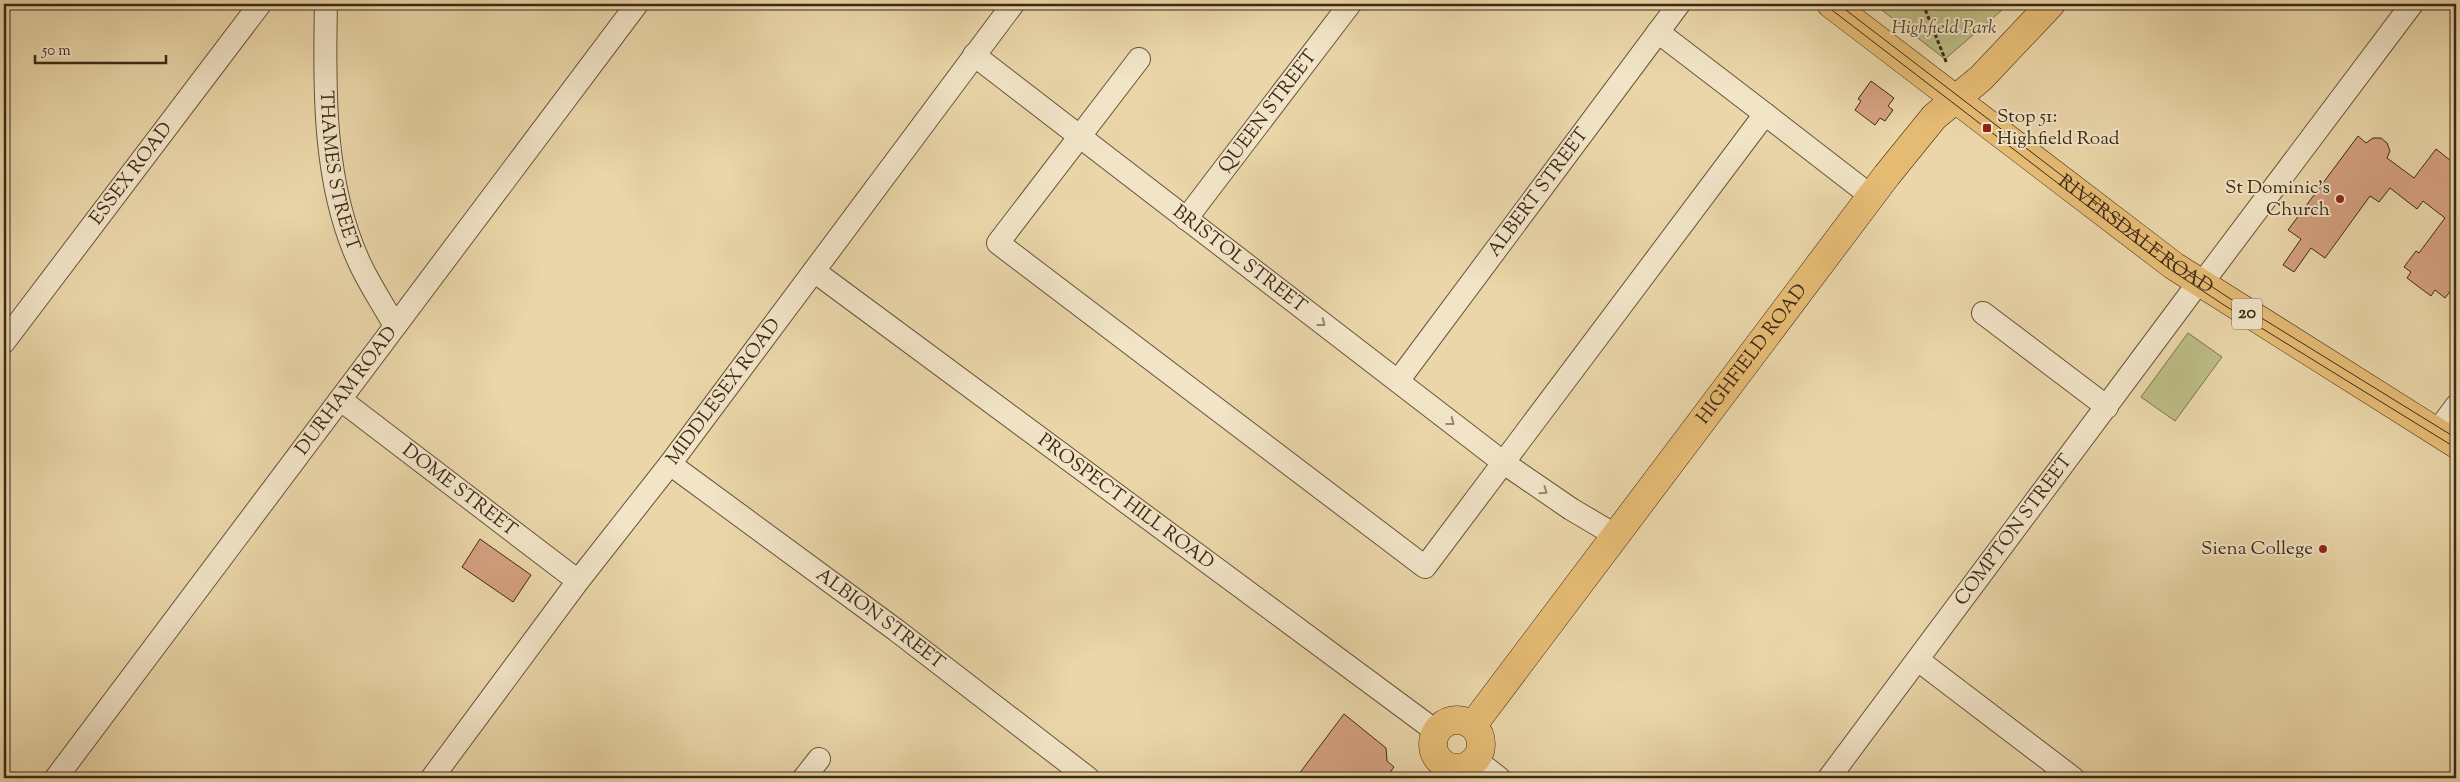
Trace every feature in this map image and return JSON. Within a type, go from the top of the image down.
[{"type":"main road","name":"RIVERSDALE ROAD","points":[[1831,4],[2201,285],[2447,438]]},
{"type":"main road","name":"HIGHFIELD ROAD","points":[[1473,725],[1871,196],[1934,117],[2019,40],[2051,4]]},
{"type":"main road","points":[[1455,720],[1473,725],[1482,744],[1476,760],[1462,769],[1450,768],[1439,771],[1433,748],[1437,732],[1445,724],[1455,720]]},
{"type":"street","name":"ESSEX ROAD","points":[[4,342],[260,4]]},
{"type":"street","name":"THAMES STREET","points":[[326,4],[325,111],[342,216],[361,266],[395,326]]},
{"type":"street","name":"DURHAM ROAD","points":[[56,778],[637,4]]},
{"type":"street","name":"MIDDLESEX ROAD","points":[[432,778],[578,581],[670,464],[1013,4]]},
{"type":"street","name":"QUEEN STREET","points":[[1186,219],[1350,4]]},
{"type":"street","name":"ALBERT STREET","points":[[1398,381],[1680,4]]},
{"type":"street","name":"COMPTON STREET","points":[[1829,778],[2196,286],[2201,285],[2412,4]]},
{"type":"street","points":[[1658,32],[1871,196]]},
{"type":"street","name":"BRISTOL STREET","points":[[974,55],[1504,463],[1571,509],[1615,536]]},
{"type":"street","points":[[1139,58],[998,242],[1425,568],[1765,114]]},
{"type":"street","name":"PROSPECT HILL ROAD","points":[[814,272],[1437,732]]},
{"type":"street","points":[[1983,313],[2107,407]]},
{"type":"street","name":"DOME STREET","points":[[341,400],[578,581]]},
{"type":"street","points":[[2447,438],[2456,406]]},
{"type":"street","name":"ALBION STREET","points":[[670,464],[896,630],[1088,778]]},
{"type":"street","points":[[1918,660],[2073,778]]},
{"type":"street","points":[[804,778],[819,759]]},
{"type":"street","points":[[1476,760],[1499,778]]},
{"type":"path","points":[[1923,4],[1948,66]]},
{"type":"green space","name":"Highfield Park","points":[[1874,4],[2009,4],[1945,59]]},
{"type":"green space","points":[[2188,333],[2222,357],[2175,421],[2141,397]]},
{"type":"building","points":[[1871,81],[1894,98],[1888,106],[1893,110],[1885,121],[1880,118],[1875,125],[1855,110],[1861,101],[1858,99]]},
{"type":"building","points":[[2358,136],[2366,143],[2373,138],[2381,138],[2387,143],[2390,151],[2387,158],[2414,178],[2436,149],[2456,165],[2456,284],[2445,298],[2435,290],[2431,296],[2407,278],[2411,272],[2404,267],[2416,251],[2419,253],[2445,218],[2423,201],[2417,209],[2390,188],[2379,202],[2370,196],[2325,258],[2311,248],[2294,272],[2283,265],[2301,239],[2288,230]]},
{"type":"building","points":[[480,539],[531,575],[513,602],[462,567]]},
{"type":"building","points":[[1344,714],[1386,748],[1387,761],[1394,767],[1386,778],[1296,778]]},
{"type":"tram line","points":[[1824,4],[2171,270],[2224,305],[2456,448]]},
{"type":"tram line","points":[[1838,4],[2176,263],[2229,298],[2456,438]]},
{"type":"place","name":"Stop 51: Highfield Road","points":[[1987,128]]},
{"type":"place","name":"St Dominic's Church","points":[[2340,199]]},
{"type":"place","name":"Siena College","points":[[2323,549]]}]
